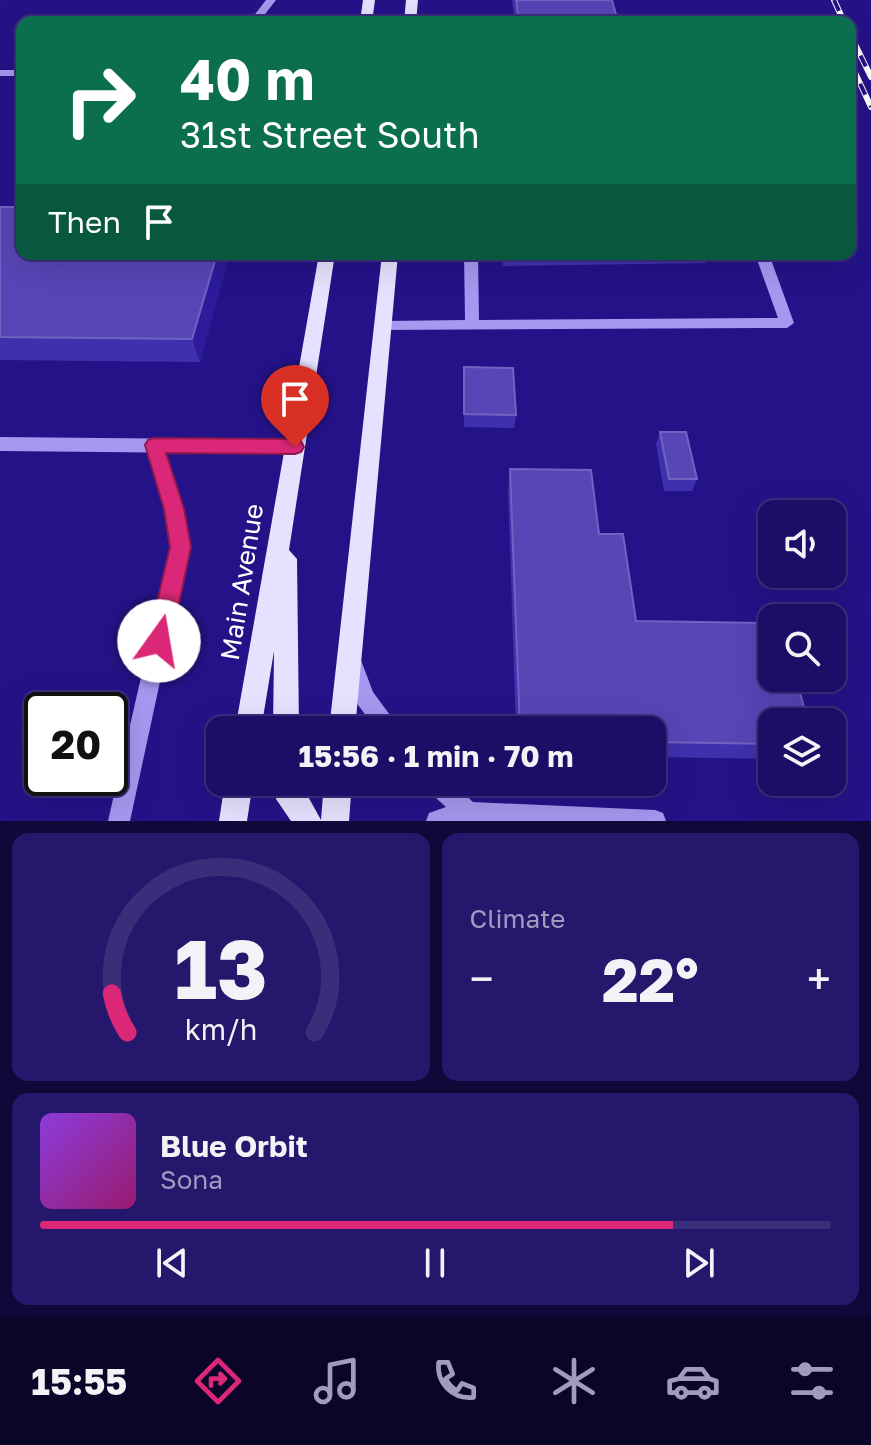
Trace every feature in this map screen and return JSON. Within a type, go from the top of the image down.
[{"type":"main road","name":"Main Avenue","points":[[250,716],[326,260]]},
{"type":"main road","points":[[343,716],[390,260]]},
{"type":"main road","points":[[286,499],[286,716]]},
{"type":"main road","points":[[233,821],[237,796]]},
{"type":"main road","points":[[291,796],[307,821]]},
{"type":"main road","points":[[335,821],[337,796]]},
{"type":"street","points":[[259,16],[271,0]]},
{"type":"street","points":[[471,260],[472,326]]},
{"type":"street","points":[[384,326],[787,323],[764,260]]},
{"type":"street","points":[[0,444],[295,447]]},
{"type":"street","points":[[119,821],[180,547],[174,509],[154,445]]},
{"type":"street","points":[[348,652],[365,698],[379,716]]},
{"type":"street","points":[[450,796],[468,813]]},
{"type":"street","points":[[437,821],[468,813],[655,821]]},
{"type":"building","points":[[516,0],[612,0],[616,16],[518,16]]},
{"type":"building","points":[[0,207],[16,207],[16,260],[215,260],[192,339],[0,337]]},
{"type":"building","points":[[464,367],[513,368],[516,415],[464,414]]},
{"type":"building","points":[[660,432],[686,432],[697,479],[669,479]]},
{"type":"building","points":[[510,469],[591,470],[599,534],[623,534],[636,621],[758,623],[758,692],[800,692],[804,708],[758,708],[758,744],[666,742],[666,716],[519,716]]},
{"type":"railway","points":[[834,0],[841,16]]},
{"type":"railway","points":[[856,46],[871,77]]},
{"type":"railway","points":[[856,75],[871,107]]},
{"type":"route","points":[[159,641],[180,547],[174,509],[154,445],[295,447]]}]
